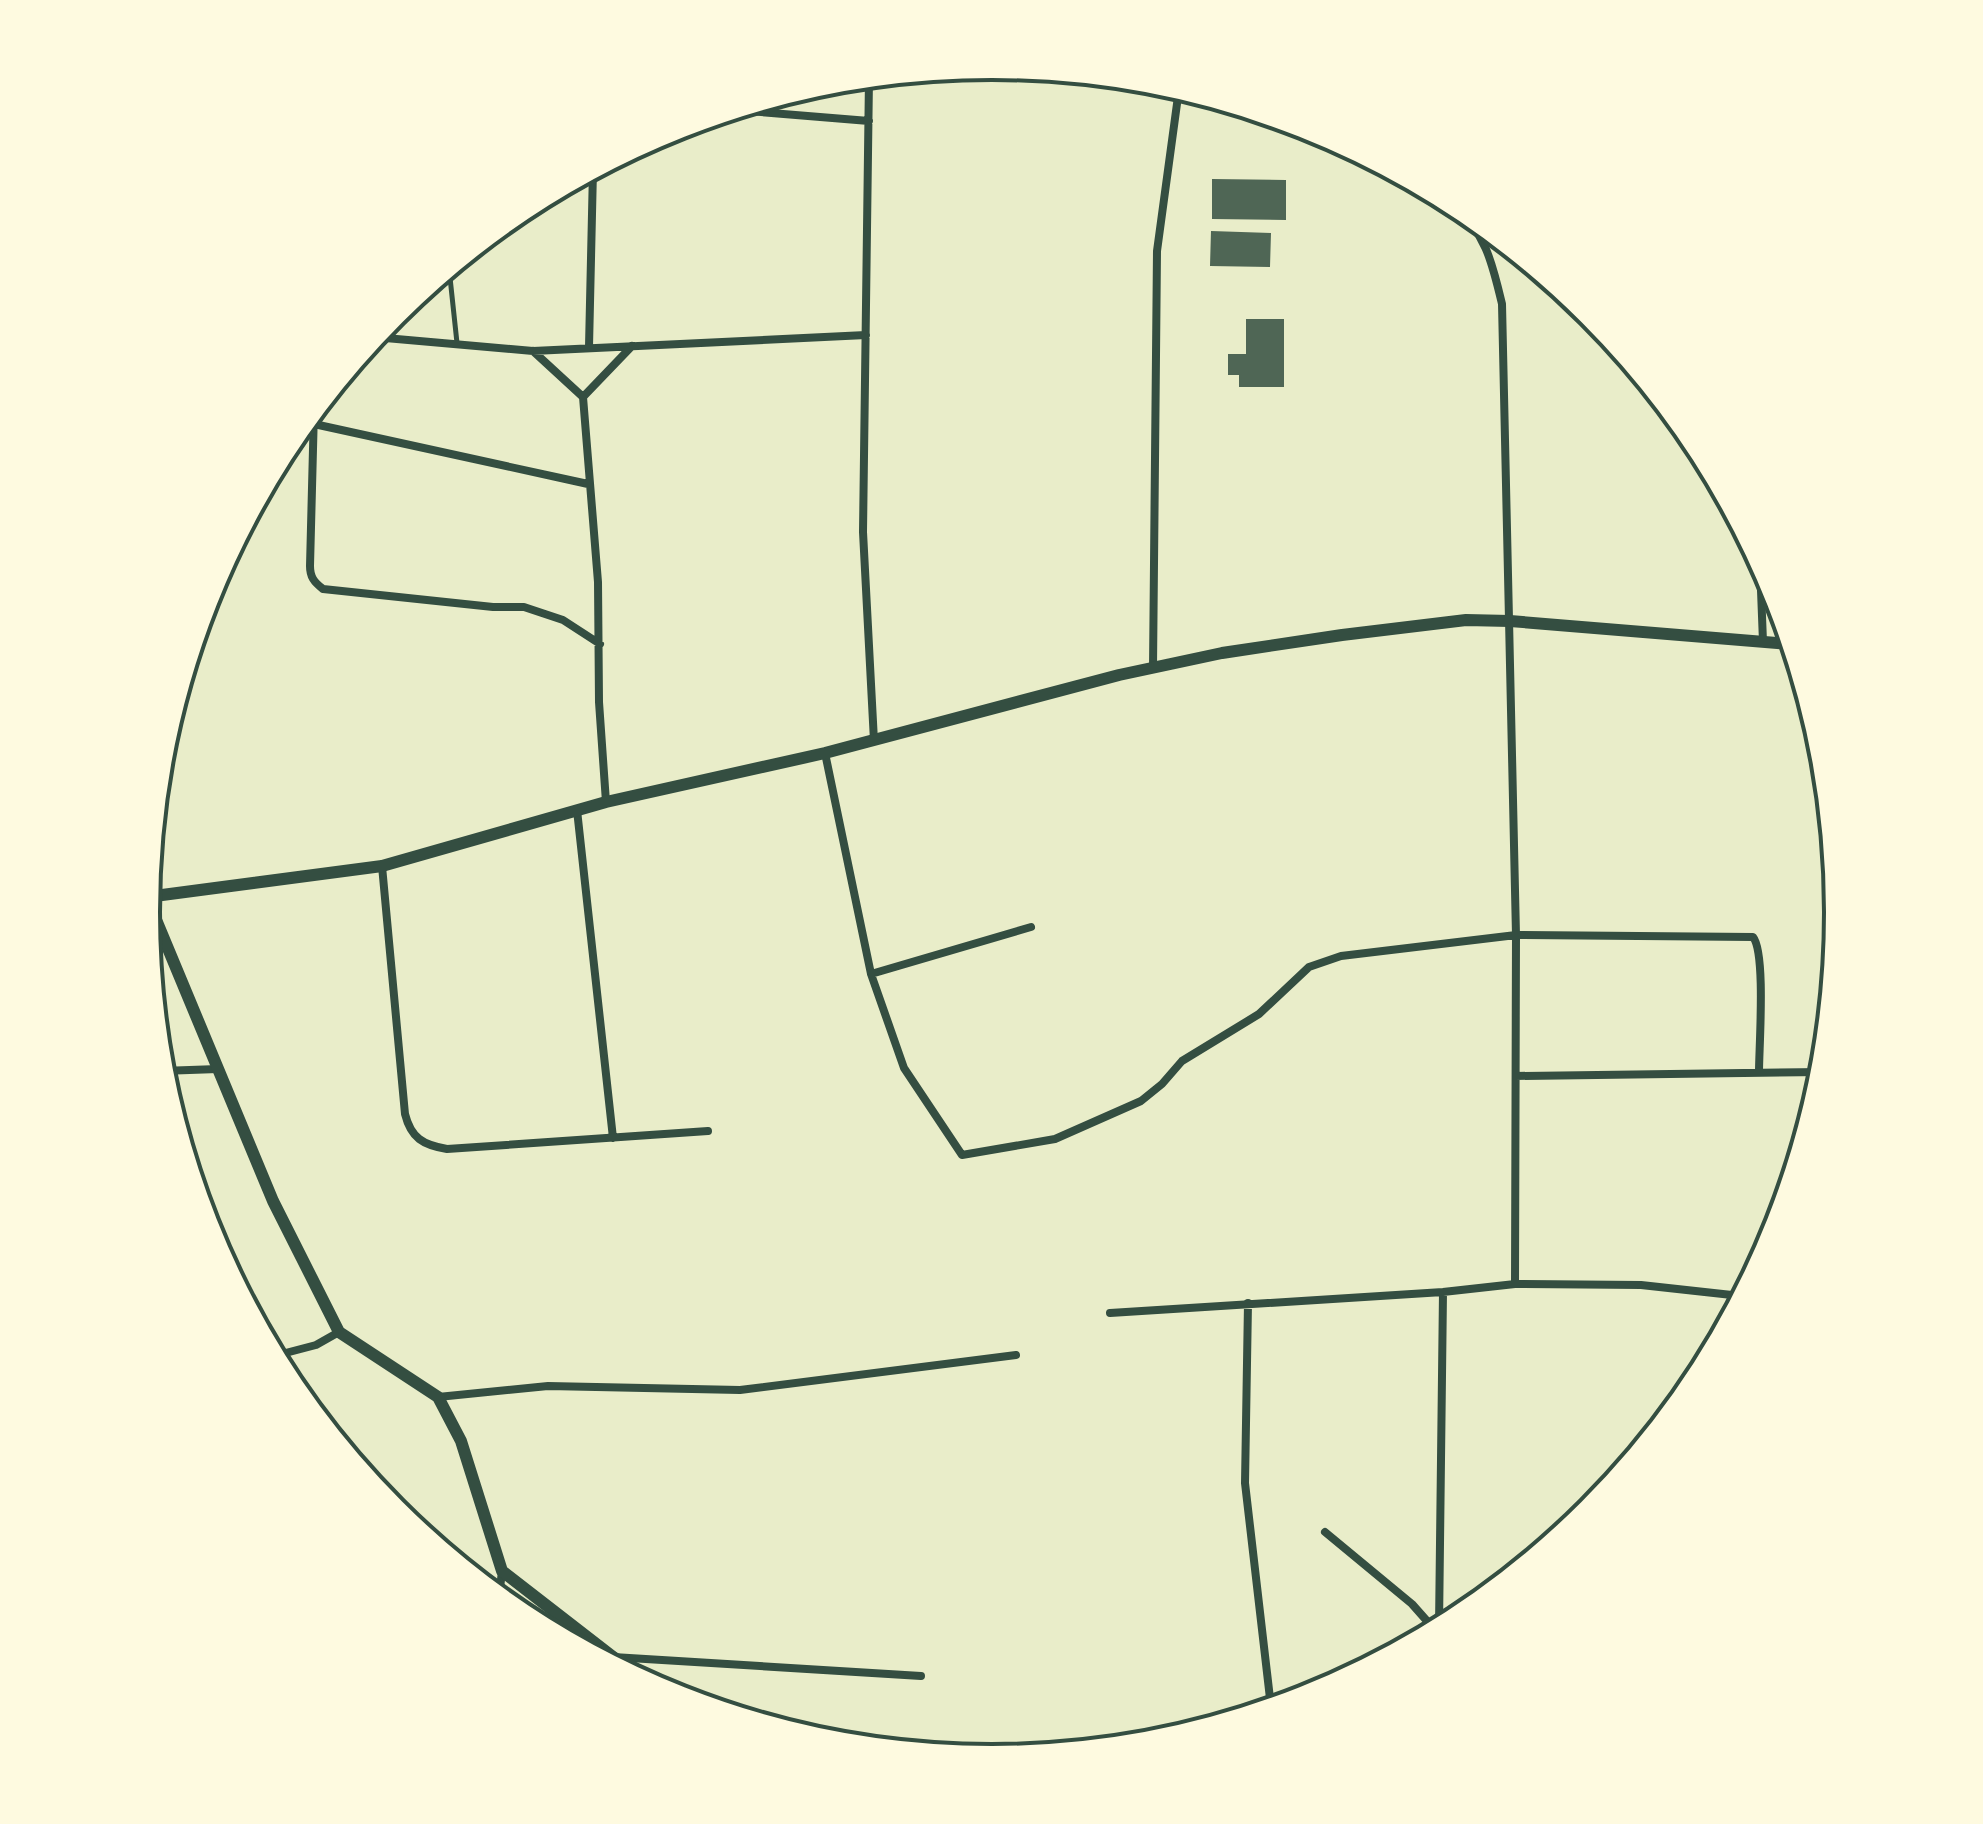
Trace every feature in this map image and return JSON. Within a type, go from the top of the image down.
[{"type":"street","points":[[869,89],[863,532],[874,741]]},
{"type":"street","points":[[1153,668],[1157,251],[1179,102]]},
{"type":"street","points":[[762,112],[869,121]]},
{"type":"street","points":[[589,347],[593,182]]},
{"type":"street","points":[[1482,241],[1491,255],[1502,304],[1516,935],[1515,1284]]},
{"type":"street","points":[[390,338],[533,351],[866,335]]},
{"type":"street","points":[[583,397],[632,346]]},
{"type":"street","points":[[533,351],[583,397],[598,582],[599,702],[606,802]]},
{"type":"street","points":[[318,425],[588,484]]},
{"type":"street","points":[[314,430],[310,575],[323,589],[493,607],[524,607],[563,620],[600,644]]},
{"type":"street","points":[[1761,597],[1763,642]]},
{"type":"street","points":[[160,896],[382,866],[606,802],[825,753],[1119,675],[1222,653],[1466,620],[1778,643]]},
{"type":"street","points":[[825,753],[871,974],[904,1068],[957,1151],[968,1155],[1055,1139],[1141,1101],[1162,1084],[1182,1061],[1259,1014],[1309,967],[1341,956],[1516,935],[1753,937],[1758,943],[1760,984],[1759,1072]]},
{"type":"street","points":[[577,810],[613,1138]]},
{"type":"street","points":[[382,866],[405,1114],[408,1128],[418,1140],[447,1149],[708,1131]]},
{"type":"street","points":[[871,974],[1031,927]]},
{"type":"street","points":[[160,930],[273,1201],[339,1332],[438,1397],[461,1441],[502,1571],[501,1583]]},
{"type":"street","points":[[174,1071],[218,1069]]},
{"type":"street","points":[[1516,1076],[1808,1072]]},
{"type":"street","points":[[1110,1313],[1443,1292],[1515,1284],[1641,1285],[1730,1295]]},
{"type":"street","points":[[1437,1614],[1443,1292]]},
{"type":"street","points":[[1248,1303],[1245,1483],[1270,1696]]},
{"type":"street","points":[[287,1353],[316,1345],[339,1332]]},
{"type":"street","points":[[438,1397],[548,1386],[740,1390],[1016,1355]]},
{"type":"street","points":[[1325,1532],[1428,1620]]},
{"type":"street","points":[[502,1571],[596,1643]]},
{"type":"street","points":[[623,1658],[921,1676]]},
{"type":"lane","points":[[450,280],[457,343]]},
{"type":"building","points":[[1212,179],[1286,180],[1286,220],[1212,219]]},
{"type":"building","points":[[1211,231],[1271,233],[1270,267],[1210,266]]},
{"type":"building","points":[[1246,319],[1284,319],[1284,387],[1239,387],[1239,375],[1228,375],[1228,354],[1246,354]]}]
